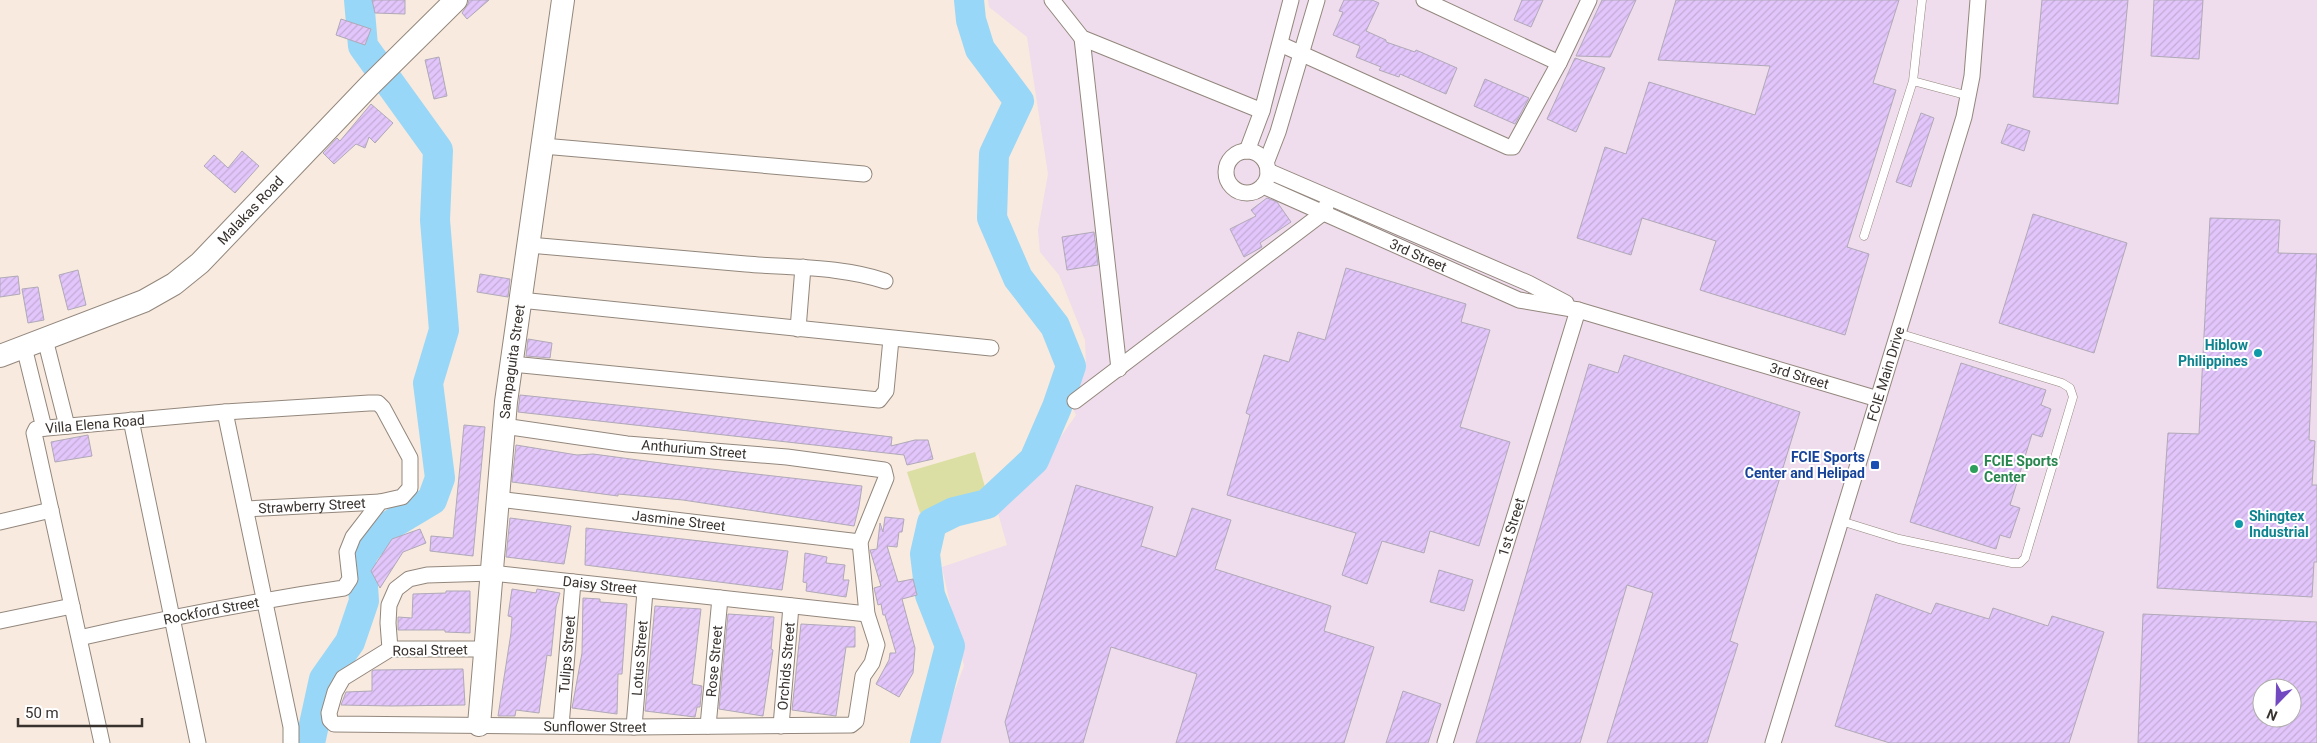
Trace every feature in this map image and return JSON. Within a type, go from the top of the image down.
[{"type":"street","name":"Malakas Road","points":[[0,356],[144,301],[174,284],[194,268],[396,58],[456,0]]},
{"type":"street","name":"Sampaguita Street","points":[[479,725],[504,426],[520,300],[564,0]]},
{"type":"street","points":[[1052,0],[1082,38],[1262,112]]},
{"type":"street","points":[[1247,151],[1262,112],[1291,0]]},
{"type":"street","points":[[1267,167],[1261,156],[1247,151],[1240,151],[1230,159],[1225,172],[1226,179],[1229,185],[1240,193],[1256,192],[1263,186],[1317,0]]},
{"type":"street","points":[[1424,0],[1559,63]]},
{"type":"street","points":[[1280,44],[1508,147],[1516,144],[1559,63],[1589,0]]},
{"type":"street","name":"FCIE Main Drive","points":[[1773,743],[1964,117],[1969,96],[1978,22],[1978,0]]},
{"type":"street","points":[[1082,38],[1119,369]]},
{"type":"street","points":[[543,146],[864,174]]},
{"type":"street","name":"3rd Street","points":[[1267,167],[1329,198],[1528,283],[1578,310]]},
{"type":"street","name":"3rd Street","points":[[1263,186],[1519,300],[1578,310],[1878,399]]},
{"type":"street","points":[[1075,401],[1322,213],[1329,198]]},
{"type":"street","points":[[529,244],[749,264],[803,267],[866,275],[886,282]]},
{"type":"street","points":[[798,329],[803,267]]},
{"type":"street","points":[[520,300],[991,348]]},
{"type":"street","name":"1st Street","points":[[1445,743],[1578,310]]},
{"type":"street","points":[[45,339],[67,426]]},
{"type":"street","points":[[512,364],[880,400],[886,391],[891,339]]},
{"type":"street","points":[[24,347],[44,428]]},
{"type":"street","name":"Villa Elena Road","points":[[102,743],[34,433],[36,429],[225,412],[369,403],[378,404],[383,408]]},
{"type":"street","name":"Strawberry Street","points":[[246,509],[380,502],[402,497],[410,488],[410,458],[383,408]]},
{"type":"street","points":[[225,412],[291,727],[291,743]]},
{"type":"street","points":[[131,420],[174,617],[198,743]]},
{"type":"street","name":"Anthurium Street","points":[[504,426],[627,444],[787,457],[884,470],[886,478],[860,542]]},
{"type":"street","name":"Jasmine Street","points":[[498,499],[860,542]]},
{"type":"street","name":"Rockford Street","points":[[79,638],[264,600],[344,588],[350,579],[347,552],[353,537],[380,502]]},
{"type":"street","points":[[0,522],[52,510]]},
{"type":"street","points":[[860,542],[867,614]]},
{"type":"street","name":"Daisy Street","points":[[390,648],[389,604],[396,589],[409,579],[427,575],[492,573],[867,614]]},
{"type":"street","name":"Tulips Street","points":[[561,726],[573,582]]},
{"type":"street","name":"Lotus Street","points":[[634,727],[645,590]]},
{"type":"street","name":"Rose Street","points":[[708,726],[720,598]]},
{"type":"street","points":[[0,621],[72,606]]},
{"type":"street","name":"Orchids Street","points":[[781,726],[791,606]]},
{"type":"street","name":"Sunflower Street","points":[[334,724],[634,727],[851,725],[856,722],[863,676],[872,663],[877,645],[867,614]]},
{"type":"street","name":"Rosal Street","points":[[334,724],[330,720],[329,713],[335,692],[343,678],[390,648],[485,649]]},
{"type":"lane","points":[[1864,236],[1913,81],[1922,0]]},
{"type":"lane","points":[[1913,81],[1969,96]]},
{"type":"lane","points":[[1840,521],[1899,539],[2012,563],[2020,563],[2026,558],[2073,397],[2070,388],[2062,383],[1898,333]]},
{"type":"shaded area","points":[[988,0],[2317,0],[2317,743],[935,743],[964,666],[942,567],[1007,545],[996,506],[1041,465],[1076,415],[1069,400],[1086,364],[1085,340],[1059,275],[1040,252],[1038,230],[1048,174],[1027,37],[989,7]]},
{"type":"green space","points":[[975,452],[987,494],[920,513],[907,472]]},
{"type":"building","points":[[372,0],[405,0],[405,14],[375,13]]},
{"type":"building","points":[[469,0],[489,0],[467,19],[462,13]]},
{"type":"building","points":[[1344,0],[1372,0],[1379,3],[1366,31],[1386,40],[1386,42],[1415,52],[1416,50],[1457,68],[1446,94],[1400,74],[1399,77],[1379,70],[1381,67],[1356,57],[1360,46],[1333,35],[1343,12],[1339,11]]},
{"type":"building","points":[[1522,0],[1543,0],[1531,27],[1514,20]]},
{"type":"building","points":[[1602,0],[1636,0],[1610,57],[1576,56]]},
{"type":"building","points":[[1676,0],[1899,0],[1873,83],[1896,90],[1847,247],[1869,254],[1845,335],[1700,290],[1716,241],[1642,218],[1631,255],[1577,238],[1605,147],[1626,154],[1649,82],[1755,115],[1770,66],[1658,60]]},
{"type":"building","points":[[2042,0],[2128,0],[2118,104],[2033,97]]},
{"type":"building","points":[[2154,0],[2203,0],[2199,59],[2151,56]]},
{"type":"building","points":[[341,19],[371,29],[365,45],[336,35]]},
{"type":"building","points":[[439,57],[447,96],[434,99],[425,60]]},
{"type":"building","points":[[1575,58],[1605,68],[1576,132],[1547,119]]},
{"type":"building","points":[[1485,79],[1529,98],[1515,124],[1474,106]]},
{"type":"building","points":[[371,104],[393,123],[375,143],[369,137],[365,148],[356,144],[334,164],[323,153],[337,138],[340,141]]},
{"type":"building","points":[[1921,113],[1934,118],[1911,187],[1896,182]]},
{"type":"building","points":[[2008,124],[2030,131],[2024,151],[2001,143]]},
{"type":"building","points":[[242,151],[259,166],[235,193],[204,166],[214,155],[228,168]]},
{"type":"building","points":[[1267,198],[1277,202],[1291,222],[1260,243],[1262,247],[1244,257],[1230,229],[1256,216],[1251,210]]},
{"type":"building","points":[[2033,214],[2127,243],[2094,353],[1999,323]]},
{"type":"building","points":[[2210,218],[2280,220],[2278,253],[2317,254],[2309,440],[2315,441],[2312,485],[2317,485],[2317,562],[2314,562],[2312,597],[2157,588],[2168,433],[2199,434]]},
{"type":"building","points":[[1094,232],[1098,265],[1067,270],[1062,237]]},
{"type":"building","points":[[1346,268],[1466,304],[1461,322],[1490,330],[1460,427],[1510,442],[1479,546],[1430,531],[1424,553],[1382,541],[1367,584],[1342,575],[1356,533],[1227,495],[1250,415],[1246,413],[1264,355],[1289,362],[1298,332],[1325,340]]},
{"type":"building","points":[[78,270],[86,305],[68,310],[59,275]]},
{"type":"building","points":[[480,274],[510,279],[508,297],[477,292]]},
{"type":"building","points":[[18,276],[20,294],[0,297],[0,278]]},
{"type":"building","points":[[38,287],[44,320],[28,323],[22,289]]},
{"type":"building","points":[[528,339],[552,343],[550,358],[526,356]]},
{"type":"building","points":[[1624,355],[1800,412],[1730,641],[1738,644],[1707,743],[1607,743],[1653,593],[1627,585],[1580,743],[1476,743],[1589,364],[1618,373]]},
{"type":"building","name":"FCIE Sports Center","points":[[1961,363],[2046,390],[2041,405],[2051,409],[2042,437],[2032,434],[2010,505],[2020,508],[2010,538],[2000,535],[1996,549],[1910,522]]},
{"type":"building","points":[[520,395],[892,437],[891,446],[915,440],[928,440],[933,459],[907,465],[904,455],[518,412]]},
{"type":"building","points":[[464,425],[485,427],[473,556],[430,551],[431,536],[453,538]]},
{"type":"building","points":[[88,435],[92,456],[55,462],[51,442]]},
{"type":"building","points":[[516,445],[577,455],[593,454],[862,486],[854,526],[683,500],[618,494],[618,496],[512,482]]},
{"type":"building","points":[[1076,485],[1153,507],[1141,546],[1176,557],[1192,508],[1231,520],[1215,569],[1331,606],[1324,631],[1374,647],[1344,743],[1176,743],[1197,674],[1111,647],[1083,743],[1010,743],[1005,722]]},
{"type":"building","points":[[885,517],[904,519],[902,532],[899,532],[897,547],[887,546],[898,582],[913,579],[917,595],[902,599],[915,648],[913,673],[899,697],[876,684],[889,660],[890,653],[896,653],[881,604],[878,605],[874,588],[881,586],[870,550],[877,549],[880,523],[883,532]]},
{"type":"building","points":[[510,518],[571,526],[564,564],[506,557]]},
{"type":"building","points":[[586,528],[788,551],[782,590],[585,565]]},
{"type":"building","points":[[420,529],[426,543],[403,552],[380,588],[371,571],[392,539]]},
{"type":"building","points":[[805,553],[827,557],[826,563],[845,565],[843,580],[849,580],[846,597],[806,591],[807,583],[803,582]]},
{"type":"building","points":[[1439,570],[1473,580],[1464,611],[1430,602]]},
{"type":"building","points":[[512,589],[536,593],[537,589],[560,593],[556,607],[551,656],[547,655],[539,713],[516,710],[515,716],[498,716],[511,633],[512,617],[508,616]]},
{"type":"building","points":[[446,591],[470,591],[470,633],[445,632],[445,630],[398,630],[398,617],[412,618],[413,594],[446,593]]},
{"type":"building","points":[[1876,594],[1931,614],[1936,603],[1989,619],[1993,608],[2048,626],[2052,616],[2104,632],[2069,743],[1890,743],[1835,726]]},
{"type":"building","points":[[583,598],[600,599],[600,602],[627,604],[622,674],[618,674],[617,714],[572,708],[582,653]]},
{"type":"building","points":[[655,606],[701,609],[692,684],[702,686],[700,707],[697,707],[695,717],[645,711]]},
{"type":"building","points":[[728,614],[774,617],[771,649],[773,650],[763,716],[719,709]]},
{"type":"building","points":[[2143,614],[2317,622],[2317,743],[2138,743]]},
{"type":"building","points":[[801,624],[855,627],[855,647],[846,647],[836,716],[792,710]]},
{"type":"building","points":[[463,669],[465,705],[341,705],[346,692],[372,691],[372,671],[374,670]]},
{"type":"building","points":[[1403,691],[1441,704],[1428,743],[1386,743]]},
{"type":"waterway","points":[[310,743],[324,679],[350,642],[364,601],[361,557],[387,527],[432,500],[440,478],[428,383],[444,330],[435,220],[438,150],[363,46],[359,0]]},
{"type":"waterway","points":[[925,743],[950,646],[930,595],[925,554],[932,523],[954,512],[987,504],[1034,460],[1057,407],[1071,366],[1055,326],[1018,278],[992,218],[994,154],[1019,101],[980,49],[971,20],[969,0]]},
{"type":"place","name":"Hiblow Philippines","points":[[2258,353]]},
{"type":"place","name":"FCIE Sports Center and Helipad","points":[[1875,465]]},
{"type":"place","name":"FCIE Sports Center","points":[[1974,469]]},
{"type":"place","name":"Shingtex Industrial","points":[[2239,524]]}]
